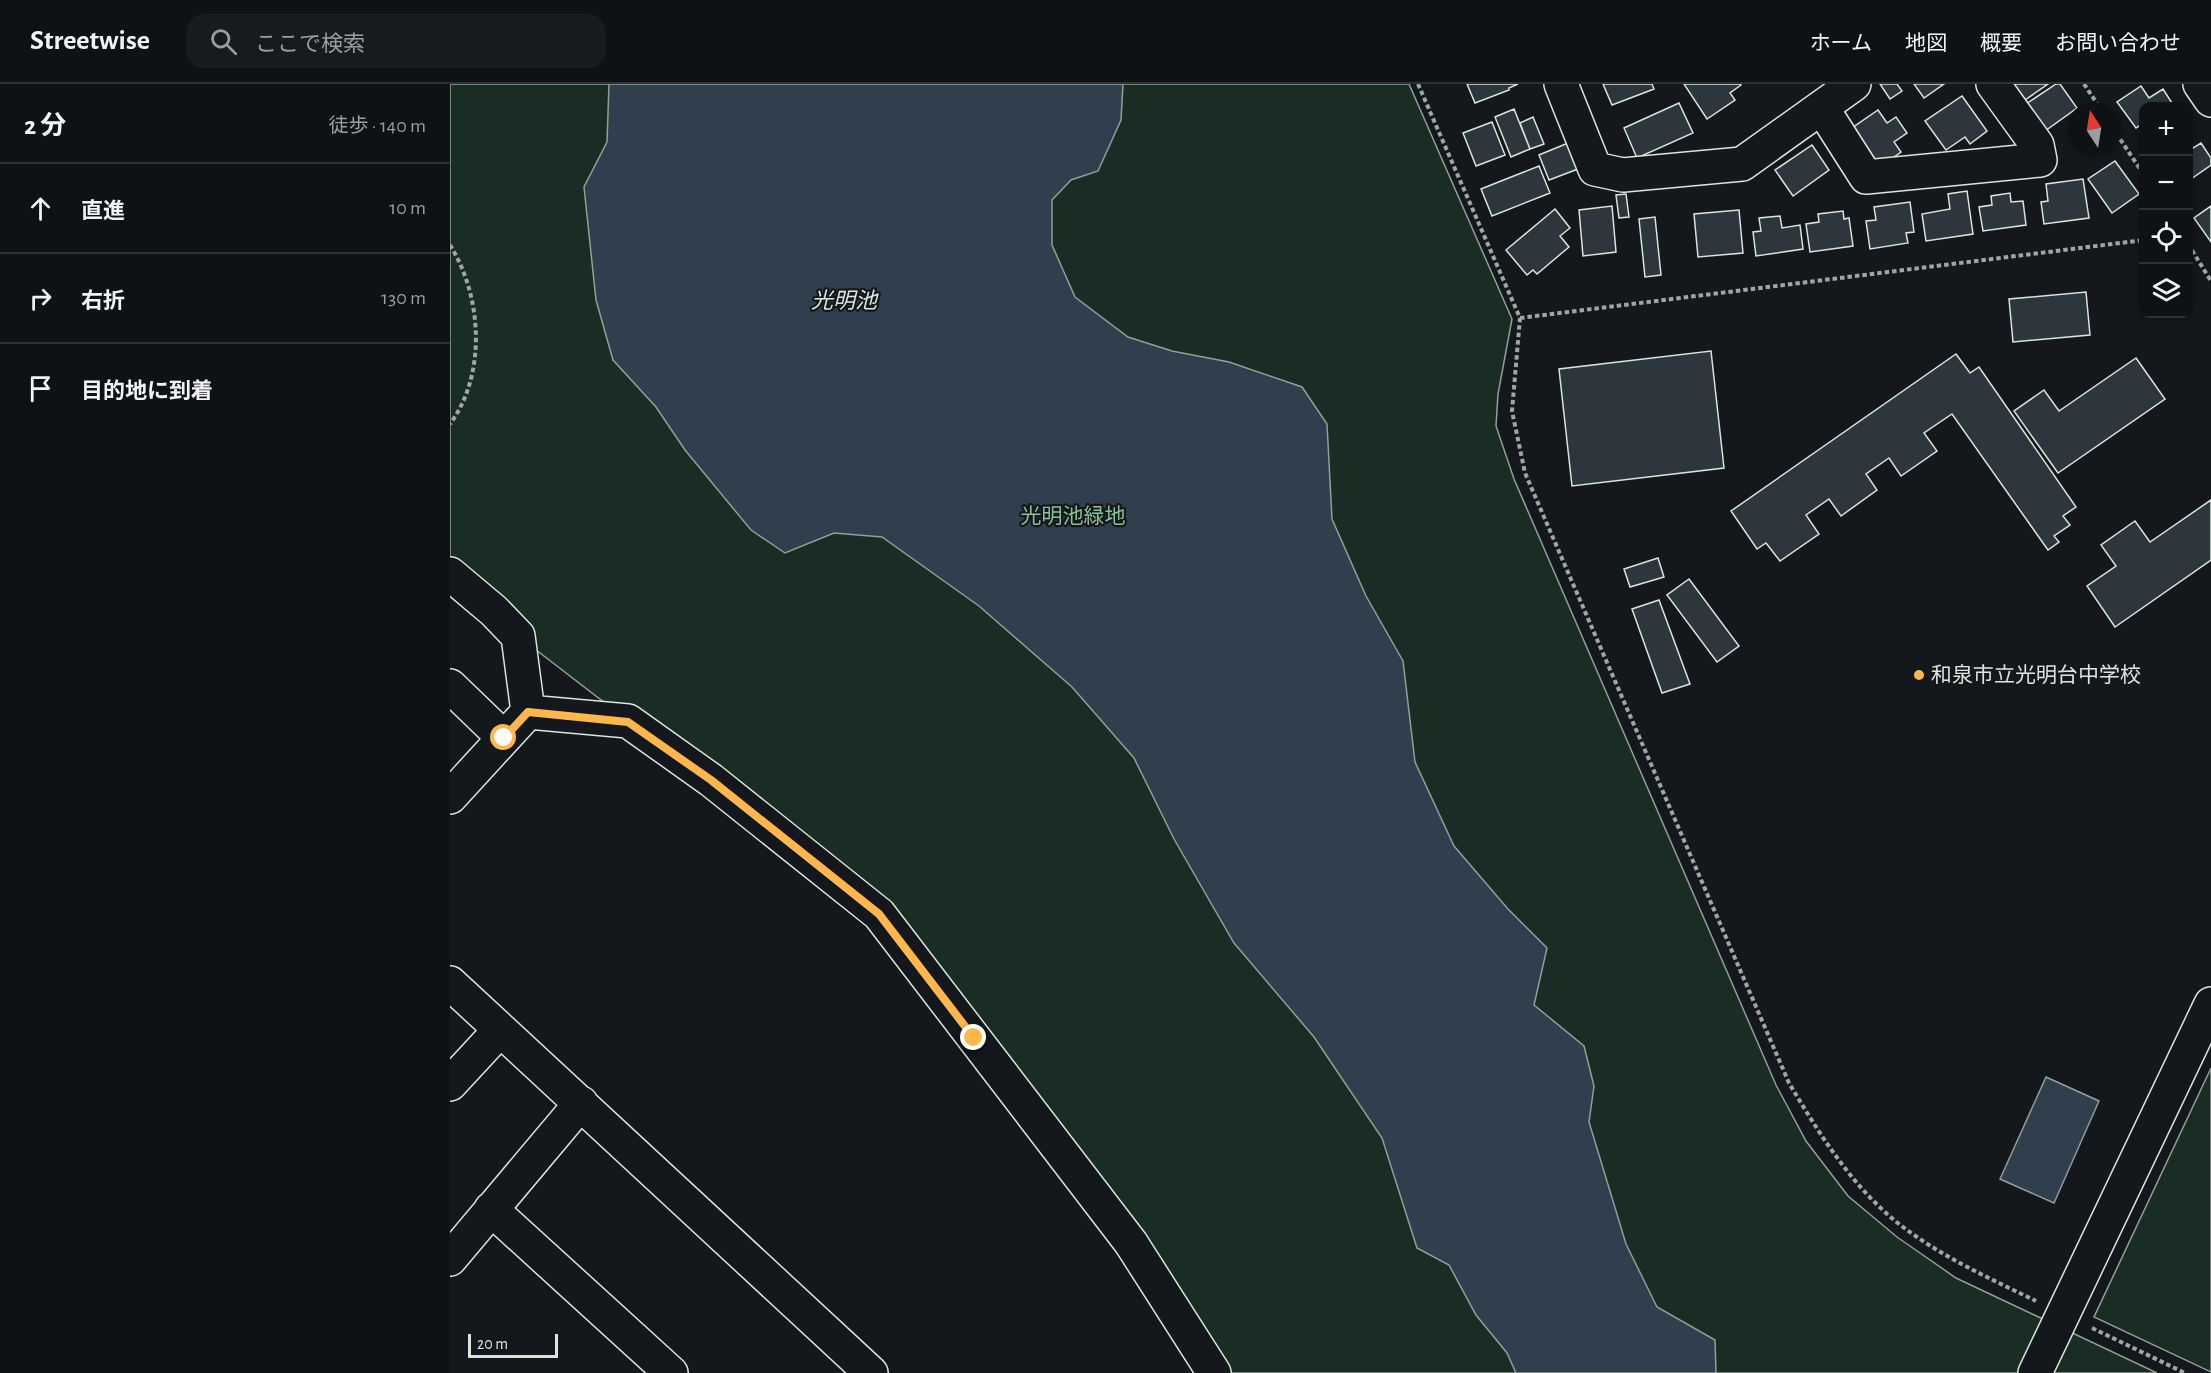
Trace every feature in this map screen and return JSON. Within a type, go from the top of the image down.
[{"type":"street","points":[[1561,84],[1595,168],[1623,175],[1742,164],[1854,84]]},
{"type":"street","points":[[1822,108],[1866,177],[2040,160],[2037,145],[1993,84]]},
{"type":"street","points":[[2199,84],[2211,100]]},
{"type":"street","points":[[450,574],[494,611],[518,636],[528,712]]},
{"type":"street","points":[[450,686],[504,738]]},
{"type":"street","points":[[528,712],[628,722],[711,780],[879,914],[1131,1243],[1214,1373]]},
{"type":"street","points":[[450,797],[528,712]]},
{"type":"street","points":[[450,983],[871,1373]]},
{"type":"street","points":[[2035,1373],[2211,1004]]},
{"type":"street","points":[[450,1084],[500,1030]]},
{"type":"street","points":[[450,1259],[581,1103]]},
{"type":"street","points":[[491,1209],[672,1373]]},
{"type":"path","points":[[1418,84],[1520,318],[1512,411],[1525,473],[1789,1083],[1818,1132],[1862,1189],[1902,1227],[1961,1264],[2185,1373]]},
{"type":"path","points":[[2084,84],[2096,102]]},
{"type":"path","points":[[2121,140],[2139,168]]},
{"type":"path","points":[[1520,318],[2139,241]]},
{"type":"path","points":[[450,245],[460,262],[475,308],[476,351],[463,407],[450,424]]},
{"type":"path","points":[[2193,252],[2211,281]]},
{"type":"green space","name":"光明池緑地","points":[[450,84],[1409,84],[1512,319],[1498,394],[1496,426],[1514,479],[1776,1085],[1806,1141],[1848,1196],[1897,1237],[1956,1278],[2157,1373],[1214,1373],[879,914],[518,636],[450,574]]},
{"type":"green space","points":[[2211,1068],[2211,1372],[2094,1317]]},
{"type":"water","name":"光明池","points":[[609,84],[1123,84],[1121,120],[1098,171],[1071,180],[1052,200],[1052,245],[1075,297],[1128,337],[1172,351],[1229,362],[1302,387],[1327,424],[1332,519],[1366,596],[1403,661],[1415,762],[1454,846],[1508,909],[1547,948],[1534,1005],[1584,1046],[1594,1086],[1589,1122],[1626,1244],[1657,1307],[1715,1340],[1716,1373],[1516,1373],[1507,1353],[1476,1315],[1449,1265],[1417,1248],[1382,1138],[1314,1037],[1234,943],[1174,839],[1134,758],[1072,687],[979,606],[882,537],[834,533],[785,553],[751,530],[685,450],[656,407],[613,360],[596,300],[584,187],[607,142]]},
{"type":"water","points":[[2046,1077],[2099,1101],[2054,1203],[2000,1179]]},
{"type":"building","points":[[1467,84],[1518,84],[1509,90],[1475,103]]},
{"type":"building","points":[[1603,84],[1652,84],[1654,89],[1612,105]]},
{"type":"building","points":[[1684,84],[1741,85],[1730,93],[1735,100],[1707,119]]},
{"type":"building","points":[[1880,84],[1897,84],[1902,91],[1890,99]]},
{"type":"building","points":[[1914,84],[1944,84],[1924,98]]},
{"type":"building","points":[[2014,84],[2048,84],[2025,100]]},
{"type":"building","points":[[2056,84],[2060,84],[2073,102],[2067,102],[2067,115],[2045,131],[2026,104]]},
{"type":"building","points":[[2141,86],[2149,98],[2163,89],[2171,102],[2139,102],[2139,126],[2136,128],[2121,107],[2121,102],[2117,102]]},
{"type":"building","points":[[1962,96],[1987,131],[1970,144],[1965,137],[1946,150],[1925,121]]},
{"type":"building","points":[[1679,103],[1693,133],[1637,158],[1624,128]]},
{"type":"building","points":[[1514,109],[1530,149],[1511,157],[1495,117]]},
{"type":"building","points":[[1878,110],[1887,123],[1896,117],[1907,133],[1894,142],[1901,152],[1877,169],[1849,130]]},
{"type":"building","points":[[1533,117],[1544,144],[1530,149],[1520,123]]},
{"type":"building","points":[[1492,122],[1505,155],[1476,166],[1463,133]]},
{"type":"building","points":[[1568,143],[1578,169],[1549,180],[1539,155]]},
{"type":"building","points":[[2201,143],[2211,158],[2211,165],[2193,178],[2193,156],[2193,148]]},
{"type":"building","points":[[1812,145],[1829,170],[1793,196],[1775,170]]},
{"type":"building","points":[[2115,161],[2139,194],[2112,213],[2088,179]]},
{"type":"building","points":[[1539,166],[1550,193],[1492,216],[1481,189]]},
{"type":"building","points":[[2083,179],[2089,218],[2044,224],[2041,202],[2048,201],[2046,184]]},
{"type":"building","points":[[1967,191],[1973,234],[1926,241],[1922,214],[1950,209],[1948,194]]},
{"type":"building","points":[[2010,193],[2011,202],[2023,201],[2026,225],[1983,231],[1979,207],[1992,205],[1991,196]]},
{"type":"building","points":[[1626,194],[1629,217],[1619,218],[1616,195]]},
{"type":"building","points":[[1910,202],[1914,232],[1906,233],[1908,243],[1870,249],[1866,221],[1876,220],[1874,207]]},
{"type":"building","points":[[1612,206],[1616,252],[1583,256],[1579,210]]},
{"type":"building","points":[[2211,206],[2211,242],[2194,218]]},
{"type":"building","points":[[1555,209],[1570,228],[1560,236],[1569,247],[1537,274],[1533,270],[1527,275],[1506,250]]},
{"type":"building","points":[[1739,210],[1743,253],[1698,257],[1694,214]]},
{"type":"building","points":[[1843,211],[1844,219],[1849,218],[1853,246],[1810,252],[1806,224],[1819,222],[1818,214]]},
{"type":"building","points":[[1780,216],[1782,228],[1800,225],[1803,249],[1756,256],[1753,232],[1761,231],[1759,218]]},
{"type":"building","points":[[1655,217],[1661,275],[1645,277],[1639,219]]},
{"type":"building","points":[[2086,292],[2090,335],[2013,342],[2009,299]]},
{"type":"building","points":[[1711,351],[1724,468],[1572,486],[1559,369]]},
{"type":"building","points":[[1956,354],[1970,373],[1979,367],[2076,507],[2063,516],[2070,525],[2054,536],[2059,542],[2048,550],[1952,414],[1924,433],[1937,451],[1901,476],[1889,458],[1866,474],[1877,490],[1841,516],[1829,499],[1806,515],[1819,534],[1780,561],[1766,543],[1757,549],[1731,511]]},
{"type":"building","points":[[2136,358],[2165,399],[2058,473],[2014,411],[2044,390],[2059,411]]},
{"type":"building","points":[[2211,500],[2211,560],[2115,627],[2087,586],[2116,566],[2101,545],[2135,521],[2150,542]]},
{"type":"building","points":[[1658,558],[1664,577],[1630,587],[1624,569]]},
{"type":"building","points":[[1689,579],[1739,646],[1717,662],[1667,595]]},
{"type":"building","points":[[1659,600],[1690,684],[1662,693],[1632,609]]},
{"type":"place","name":"和泉市立光明台中学校","points":[[1919,675]]},
{"type":"route","points":[[504,738],[528,712],[628,722],[711,780],[879,914],[974,1038]]}]
